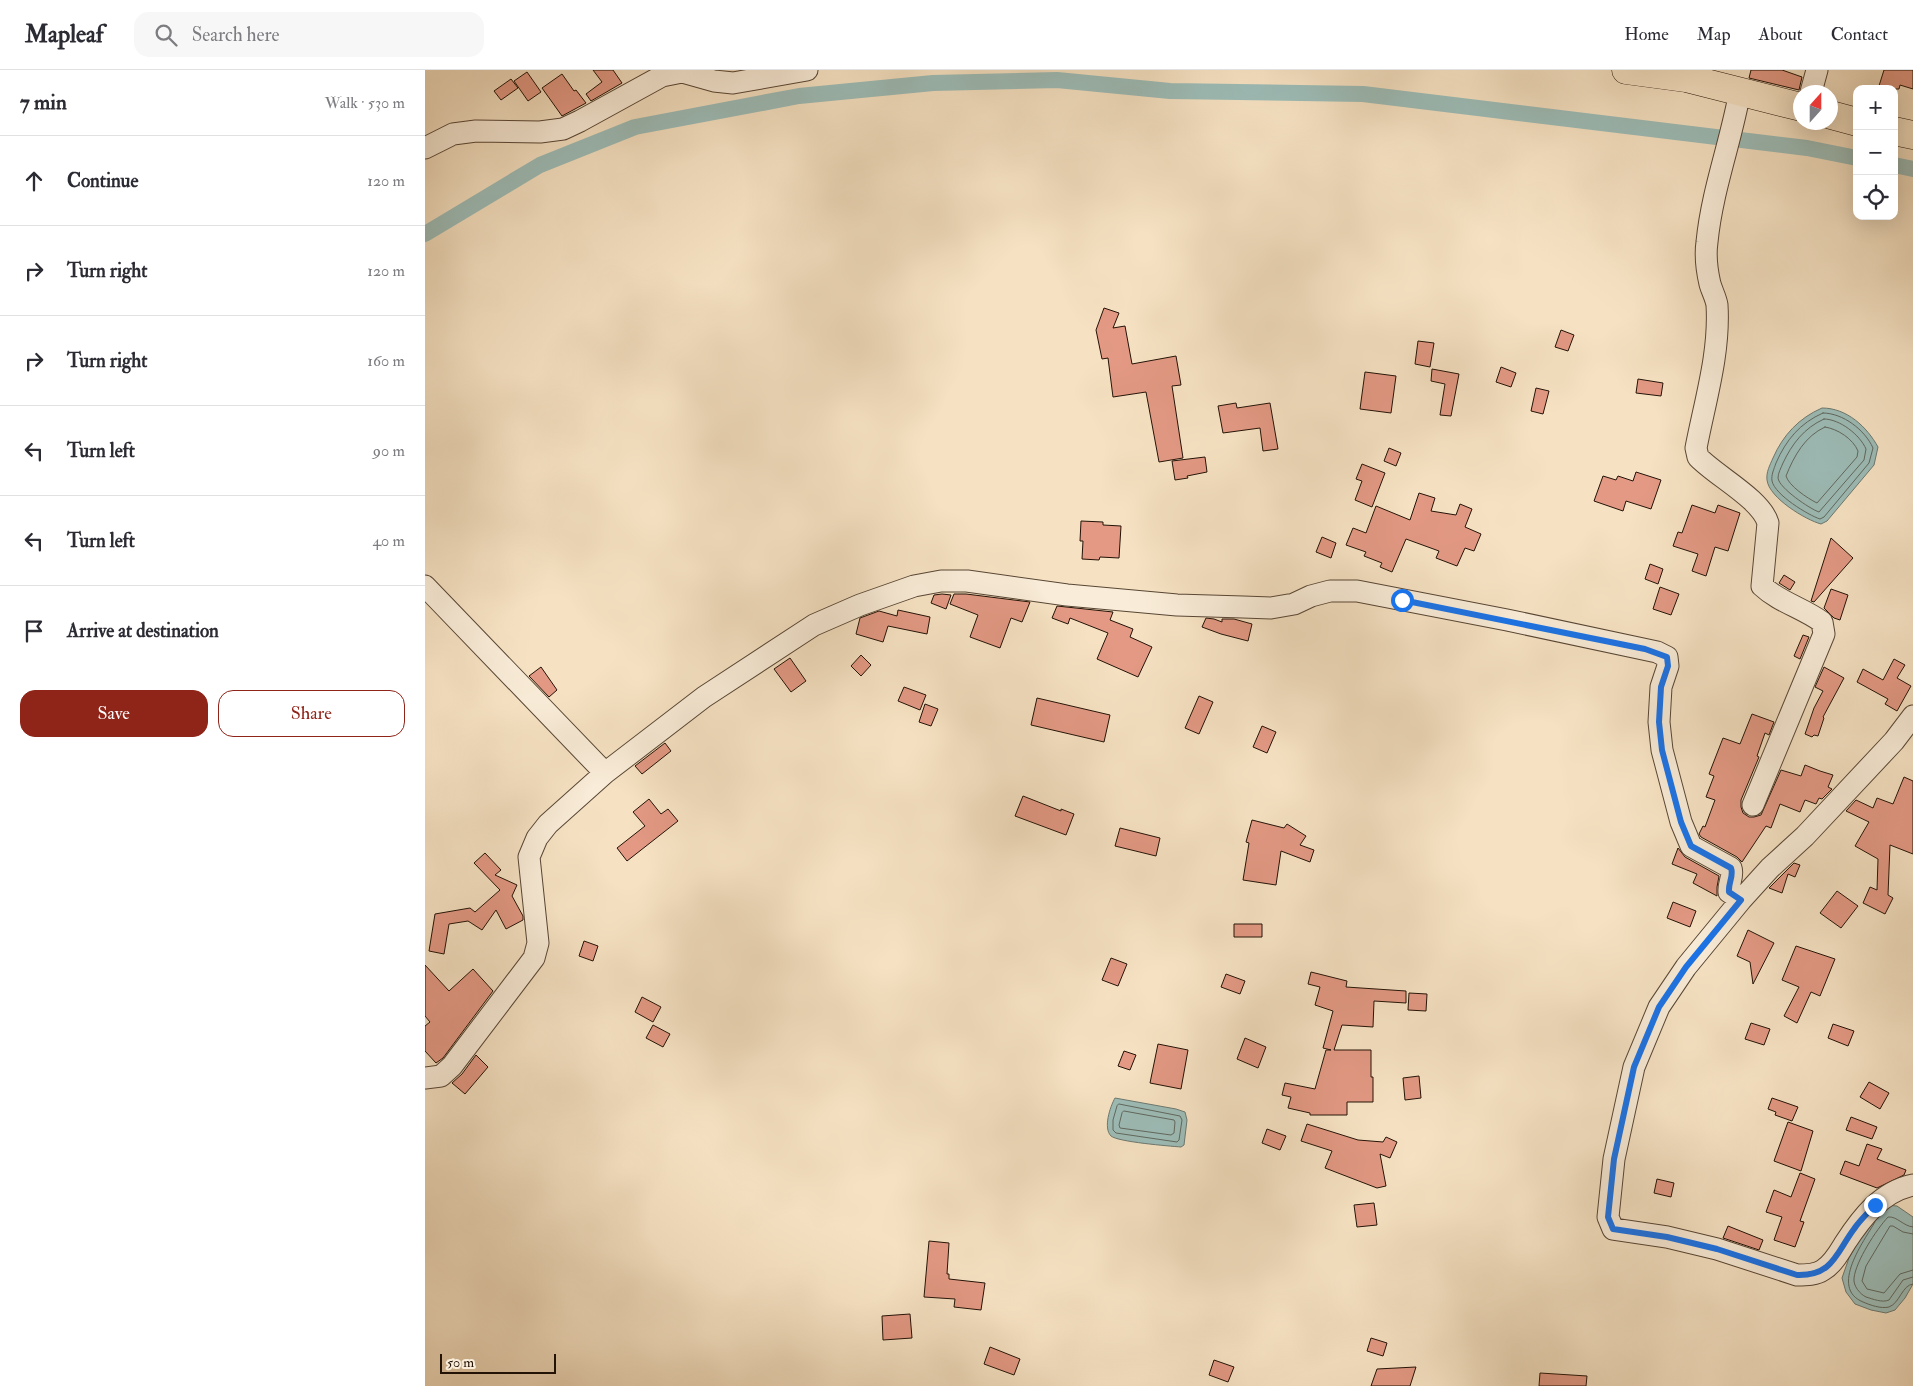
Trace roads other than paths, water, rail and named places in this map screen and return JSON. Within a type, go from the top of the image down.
[{"type":"main road","points":[[1626,70],[1686,78],[1793,105]]},
{"type":"main road","points":[[1838,117],[1853,121]]},
{"type":"main road","points":[[1898,132],[1913,135]]},
{"type":"street","points":[[425,148],[453,134],[476,131],[540,132],[563,129],[663,76],[682,72],[714,81],[733,83],[807,70]]},
{"type":"street","points":[[1813,85],[1817,70]]},
{"type":"street","points":[[1741,91],[1719,173],[1707,243],[1709,276],[1717,304],[1716,339],[1695,448],[1698,457],[1758,506],[1767,519],[1762,586],[1772,596],[1813,615],[1822,622],[1824,634],[1765,772],[1753,805]]},
{"type":"street","points":[[425,1078],[441,1076],[452,1066],[534,958],[538,943],[529,857],[537,838],[549,824],[605,773],[704,698],[815,625],[860,605],[914,586],[941,581],[967,581],[1067,595],[1177,605],[1271,608],[1294,604],[1311,596],[1330,591],[1357,591],[1645,649],[1667,657],[1668,666],[1661,687],[1659,722],[1662,750],[1681,822],[1691,846],[1731,868],[1733,873],[1728,886],[1729,892],[1741,900]]},
{"type":"street","points":[[425,586],[605,773]]},
{"type":"street","points":[[1913,716],[1893,741],[1805,836],[1770,868],[1741,900],[1686,967],[1659,1007],[1634,1067],[1614,1159],[1608,1217],[1613,1229],[1623,1232],[1667,1237],[1717,1249],[1797,1275],[1808,1275],[1823,1271],[1835,1258],[1854,1229],[1885,1196],[1895,1190],[1913,1185]]},
{"type":"water","points":[[1822,408],[1840,411],[1848,415],[1868,432],[1878,447],[1874,465],[1827,521],[1821,524],[1798,513],[1781,501],[1769,487],[1767,477],[1773,458],[1787,435],[1799,422]]},
{"type":"water","points":[[1115,1098],[1185,1112],[1187,1120],[1184,1145],[1181,1147],[1144,1143],[1111,1136],[1107,1123]]},
{"type":"water","points":[[1884,1205],[1897,1206],[1913,1217],[1913,1284],[1895,1310],[1886,1313],[1855,1304],[1846,1292],[1842,1278],[1849,1258],[1871,1219]]},
{"type":"waterway","points":[[425,234],[540,165],[635,127],[799,96],[933,83],[1057,80],[1170,91],[1363,94],[1807,148],[1853,157]]},
{"type":"waterway","points":[[1898,166],[1913,169]]}]
